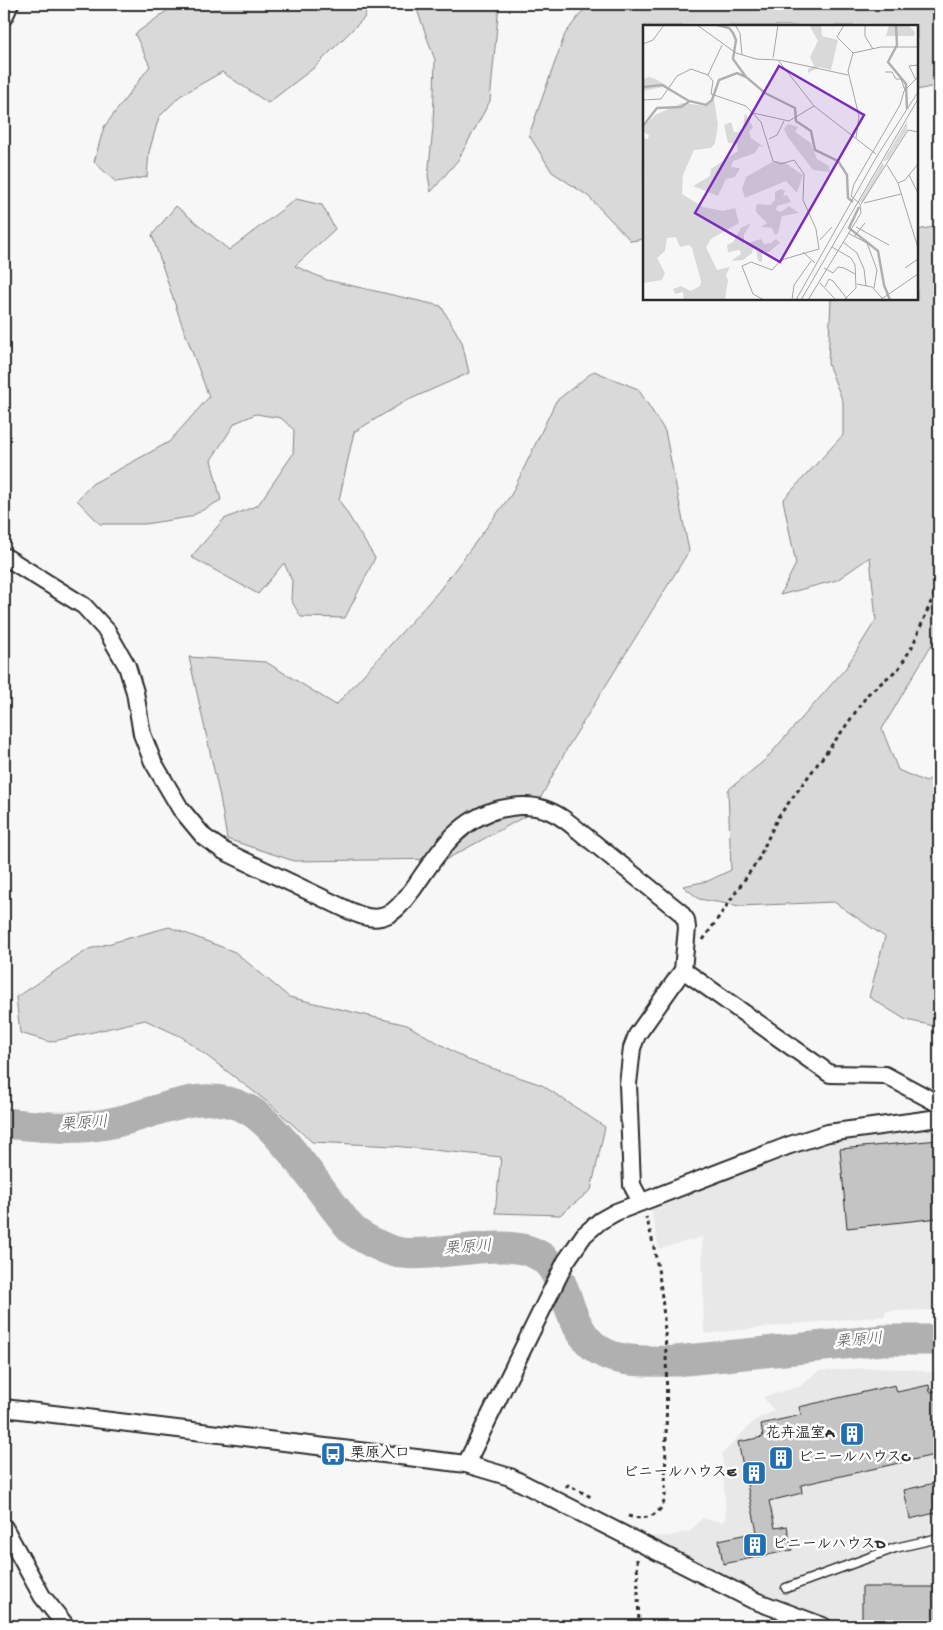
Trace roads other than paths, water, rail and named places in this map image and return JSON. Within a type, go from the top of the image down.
[{"type":"street","points":[[4,17],[10,4]]},
{"type":"street","points":[[4,556],[84,606],[107,631],[127,666],[135,692],[142,734],[153,762],[193,825],[204,837],[224,851],[363,916],[374,918],[385,916],[401,904],[449,838],[462,826],[496,810],[514,806],[531,806],[543,808],[557,814],[680,912],[686,920],[688,928],[684,970],[637,1035],[632,1048],[628,1084],[632,1186],[641,1202]]},
{"type":"street","points":[[684,970],[830,1074],[885,1075],[939,1104]]},
{"type":"street","points":[[466,1464],[566,1262],[584,1235],[600,1221],[641,1202],[790,1145],[828,1133],[939,1118]]},
{"type":"street","points":[[4,1408],[466,1464],[510,1477],[555,1498],[636,1542],[753,1600],[822,1626]]},
{"type":"street","points":[[4,1528],[42,1596],[66,1626]]},
{"type":"lane","points":[[786,1588],[895,1548],[939,1538]]},
{"type":"waterway","name":"栗原川","points":[[4,1123],[84,1127],[111,1123],[195,1101],[230,1102],[247,1109],[270,1127],[282,1139],[352,1230],[371,1242],[397,1252],[418,1254],[474,1248],[510,1247],[526,1250],[545,1259],[556,1274],[574,1318],[583,1334],[593,1346],[605,1354],[619,1358],[635,1361],[676,1361],[883,1340],[939,1340]]},
{"type":"place","name":"花卉温室A","points":[[852,1434]]},
{"type":"place","name":"栗原入口","points":[[333,1454]]},
{"type":"place","name":"ビニールハウスC","points":[[781,1458]]},
{"type":"place","name":"ビニールハウスE","points":[[754,1473]]},
{"type":"place","name":"ビニールハウスD","points":[[755,1545]]}]
